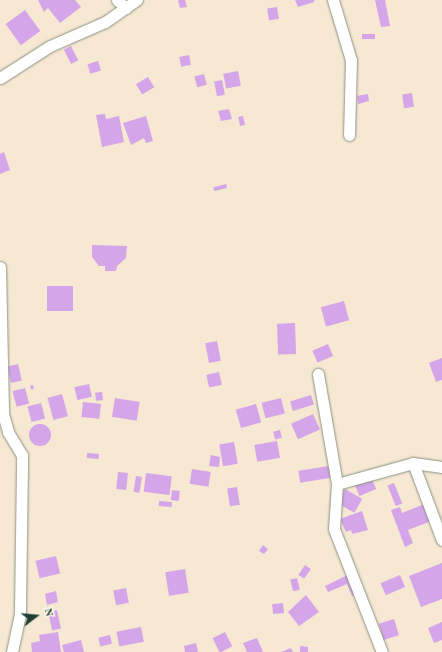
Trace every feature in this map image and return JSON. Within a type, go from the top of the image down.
[{"type":"street","points":[[117,0],[126,8]]},
{"type":"street","points":[[0,78],[50,46],[105,22],[137,0]]},
{"type":"street","points":[[333,0],[351,60],[349,135]]},
{"type":"street","points":[[0,268],[2,425],[22,455],[20,614],[12,652]]},
{"type":"street","points":[[318,374],[337,484],[334,529],[382,652]]},
{"type":"street","points":[[337,484],[413,463],[442,467]]},
{"type":"street","points":[[413,463],[442,540]]},
{"type":"building","points":[[38,0],[75,0],[81,7],[60,23],[48,8],[44,12]]},
{"type":"building","points":[[178,0],[185,0],[187,7],[180,8]]},
{"type":"building","points":[[295,0],[314,0],[314,2],[298,7]]},
{"type":"building","points":[[375,0],[385,0],[390,26],[381,27]]},
{"type":"building","points":[[277,7],[279,19],[269,20],[267,9]]},
{"type":"building","points":[[25,10],[40,31],[21,45],[6,24]]},
{"type":"building","points":[[362,34],[375,34],[375,39],[362,39]]},
{"type":"building","points":[[71,46],[78,60],[71,64],[64,50]]},
{"type":"building","points":[[189,55],[191,65],[181,67],[179,57]]},
{"type":"building","points":[[98,61],[101,71],[90,74],[87,64]]},
{"type":"building","points":[[238,71],[241,86],[226,89],[223,74]]},
{"type":"building","points":[[204,74],[207,85],[197,87],[194,77]]},
{"type":"building","points":[[148,77],[154,87],[142,94],[136,84]]},
{"type":"building","points":[[222,80],[225,95],[217,96],[214,82]]},
{"type":"building","points":[[412,93],[414,107],[404,108],[402,94]]},
{"type":"building","points":[[368,94],[369,101],[358,104],[357,96]]},
{"type":"building","points":[[229,109],[232,119],[221,121],[218,111]]},
{"type":"building","points":[[105,114],[106,119],[119,116],[124,142],[102,147],[96,115]]},
{"type":"building","points":[[146,116],[153,141],[146,143],[144,138],[131,145],[123,123]]},
{"type":"building","points":[[243,116],[245,125],[240,126],[238,117]]},
{"type":"building","points":[[4,152],[10,170],[0,174],[0,154]]},
{"type":"building","points":[[226,184],[227,188],[214,191],[213,187]]},
{"type":"building","points":[[92,245],[127,246],[126,258],[117,266],[116,271],[105,271],[105,266],[99,266],[92,257]]},
{"type":"building","points":[[47,286],[73,286],[73,311],[47,311]]},
{"type":"building","points":[[344,301],[349,320],[326,327],[321,307]]},
{"type":"building","points":[[295,323],[296,354],[278,355],[277,324]]},
{"type":"building","points":[[217,341],[221,361],[209,363],[205,343]]},
{"type":"building","points":[[328,344],[333,356],[317,363],[312,351]]},
{"type":"building","points":[[442,358],[442,380],[436,382],[429,363]]},
{"type":"building","points":[[18,364],[22,381],[11,383],[7,366]]},
{"type":"building","points":[[219,372],[222,385],[209,388],[206,375]]},
{"type":"building","points":[[89,384],[92,397],[77,400],[74,387]]},
{"type":"building","points":[[33,385],[34,389],[31,390],[30,386]]},
{"type":"building","points":[[25,388],[29,403],[17,407],[12,391]]},
{"type":"building","points":[[102,392],[103,400],[96,401],[95,393]]},
{"type":"building","points":[[62,394],[68,416],[53,420],[48,398]]},
{"type":"building","points":[[311,395],[314,405],[293,411],[290,401]]},
{"type":"building","points":[[115,398],[140,402],[137,421],[112,417]]},
{"type":"building","points":[[281,398],[285,414],[265,418],[262,403]]},
{"type":"building","points":[[83,402],[101,404],[99,419],[81,417]]},
{"type":"building","points":[[41,403],[45,418],[32,422],[27,407]]},
{"type":"building","points":[[256,404],[261,422],[241,428],[236,410]]},
{"type":"building","points":[[313,414],[320,430],[298,439],[291,424]]},
{"type":"building","points":[[40,424],[44,425],[50,431],[50,439],[44,445],[40,446],[36,445],[30,439],[29,435],[30,431],[36,425]]},
{"type":"building","points":[[280,430],[282,438],[275,439],[273,432]]},
{"type":"building","points":[[277,441],[280,458],[257,462],[254,445]]},
{"type":"building","points":[[234,442],[238,464],[223,466],[219,445]]},
{"type":"building","points":[[87,453],[99,454],[99,459],[87,458]]},
{"type":"building","points":[[211,455],[220,457],[219,467],[209,466]]},
{"type":"building","points":[[329,466],[331,478],[300,483],[298,471]]},
{"type":"building","points":[[192,469],[211,472],[208,487],[190,484]]},
{"type":"building","points":[[118,472],[128,473],[126,490],[116,489]]},
{"type":"building","points":[[146,473],[172,476],[169,495],[144,492]]},
{"type":"building","points":[[136,476],[142,477],[139,493],[133,492]]},
{"type":"building","points":[[371,477],[376,489],[360,496],[354,484]]},
{"type":"building","points":[[394,483],[402,503],[396,506],[388,486]]},
{"type":"building","points":[[237,487],[240,505],[230,506],[227,489]]},
{"type":"building","points":[[345,489],[362,499],[354,513],[337,503]]},
{"type":"building","points":[[172,490],[180,491],[179,501],[171,500]]},
{"type":"building","points":[[159,501],[172,502],[172,507],[159,506]]},
{"type":"building","points":[[427,503],[434,520],[408,530],[413,543],[405,547],[391,510],[400,507],[402,513]]},
{"type":"building","points":[[362,511],[368,530],[352,534],[351,530],[346,532],[340,519]]},
{"type":"building","points":[[263,545],[268,549],[264,554],[259,551]]},
{"type":"building","points":[[56,556],[60,574],[40,578],[36,561]]},
{"type":"building","points":[[442,563],[442,599],[421,607],[409,576]]},
{"type":"building","points":[[305,565],[311,569],[304,579],[298,575]]},
{"type":"building","points":[[185,569],[189,593],[169,596],[165,572]]},
{"type":"building","points":[[350,574],[358,593],[352,596],[347,584],[328,592],[325,586]]},
{"type":"building","points":[[400,575],[405,587],[386,595],[381,583]]},
{"type":"building","points":[[297,578],[300,590],[293,591],[290,580]]},
{"type":"building","points":[[126,588],[129,603],[116,605],[113,590]]},
{"type":"building","points":[[56,591],[58,602],[47,605],[45,594]]},
{"type":"building","points":[[306,595],[319,612],[299,626],[288,612]]},
{"type":"building","points":[[283,603],[284,613],[273,614],[272,604]]},
{"type":"building","points":[[57,610],[61,629],[52,630],[48,612]]},
{"type":"building","points":[[394,619],[399,635],[384,640],[379,624]]},
{"type":"building","points":[[442,622],[442,640],[434,643],[428,628]]},
{"type":"building","points":[[141,627],[144,642],[119,646],[116,632]]},
{"type":"building","points":[[58,632],[61,652],[32,652],[31,643],[40,641],[39,635]]},
{"type":"building","points":[[225,632],[232,646],[219,652],[213,638]]},
{"type":"building","points":[[110,635],[112,644],[100,646],[98,638]]},
{"type":"building","points":[[257,638],[263,652],[247,652],[243,643]]},
{"type":"building","points":[[81,640],[84,652],[64,652],[62,645]]},
{"type":"building","points":[[196,643],[198,652],[185,652],[184,646]]},
{"type":"building","points":[[300,646],[308,647],[308,652],[300,652]]},
{"type":"building","points":[[291,648],[293,652],[281,652]]}]
